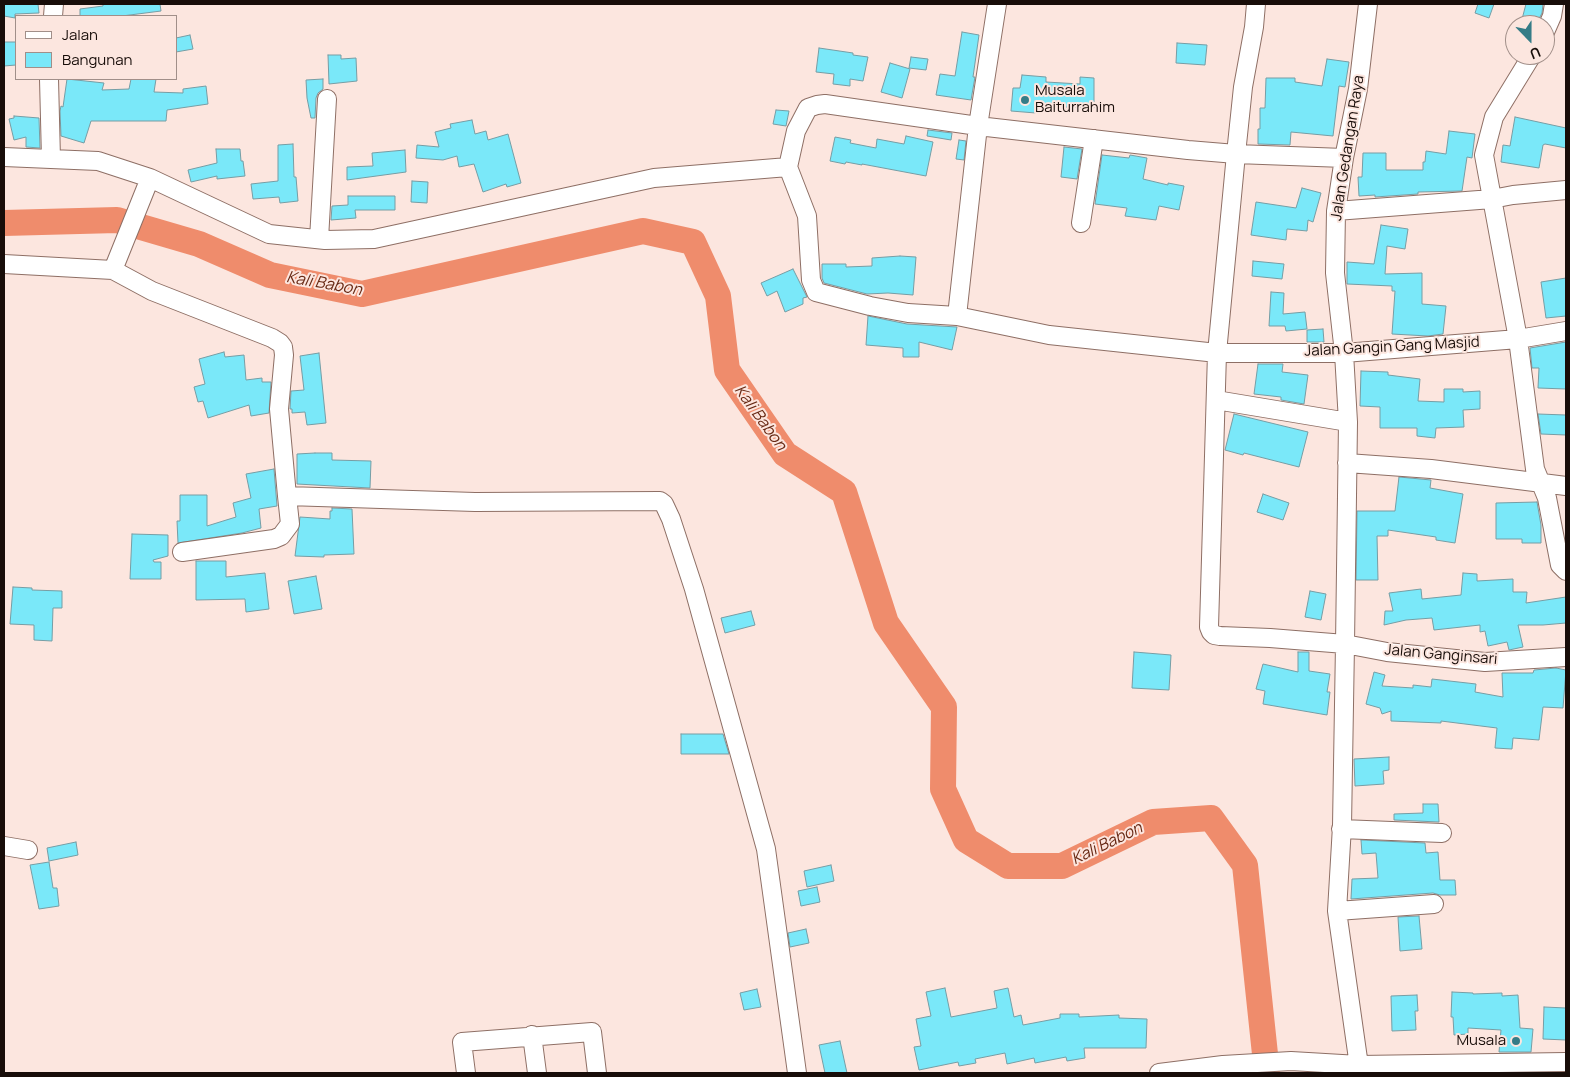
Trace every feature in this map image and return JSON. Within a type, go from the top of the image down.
[{"type":"street","points":[[957,316],[978,126],[997,4]]},
{"type":"street","points":[[1256,4],[1254,27],[1243,87],[1236,154],[1217,353],[1216,400],[1348,422]]},
{"type":"street","name":"Jalan Gedangan Raya","points":[[1359,1069],[1337,911],[1346,644],[1348,422],[1344,353],[1336,273],[1336,211],[1344,158],[1358,89],[1368,4]]},
{"type":"street","points":[[1526,65],[1494,117],[1484,155],[1518,339],[1535,469],[1547,498],[1560,565],[1566,571]]},
{"type":"street","points":[[49,80],[51,159]]},
{"type":"street","points":[[319,239],[327,100]]},
{"type":"street","points":[[4,157],[98,161],[147,184],[269,234],[319,239],[374,239],[654,178],[788,167],[796,131],[808,108],[826,104],[978,126],[1236,154],[1344,158]]},
{"type":"street","points":[[1081,223],[1094,139]]},
{"type":"street","name":"Jalan Gangin Gang Masjid","points":[[788,167],[806,216],[811,280],[816,292],[870,306],[908,313],[957,316],[1049,335],[1217,353],[1344,353],[1518,339],[1566,331]]},
{"type":"street","points":[[114,265],[147,184]]},
{"type":"street","points":[[1336,211],[1492,199],[1566,190]]},
{"type":"street","points":[[4,264],[114,265],[152,291],[272,338],[283,347],[284,355],[279,409],[290,524],[281,536],[274,539],[182,552]]},
{"type":"street","name":"Jalan Ganginsari","points":[[1216,400],[1209,626],[1214,635],[1346,644],[1388,652],[1486,662],[1566,657]]},
{"type":"street","points":[[1347,463],[1431,469],[1566,486]]},
{"type":"street","points":[[287,496],[475,502],[660,501],[664,504],[672,519],[694,590],[766,849],[797,1073]]},
{"type":"street","points":[[1341,829],[1442,832]]},
{"type":"street","points":[[4,846],[28,850]]},
{"type":"street","points":[[1337,911],[1434,904]]},
{"type":"street","points":[[466,1073],[462,1042],[592,1032],[597,1073]]},
{"type":"street","points":[[532,1036],[537,1073]]},
{"type":"street","points":[[1159,1073],[1192,1071],[1223,1065],[1291,1061],[1359,1069],[1566,1062]]},
{"type":"building","points":[[4,4],[38,4],[39,13],[15,14],[15,18],[4,16]]},
{"type":"building","points":[[103,4],[160,4],[161,11],[130,15],[80,15],[80,9],[103,6]]},
{"type":"building","points":[[1478,4],[1494,4],[1489,18],[1475,13]]},
{"type":"building","points":[[1526,4],[1543,4],[1541,15],[1523,15]]},
{"type":"building","points":[[962,32],[979,35],[971,100],[936,95],[940,74],[955,76]]},
{"type":"building","points":[[190,35],[193,49],[178,52],[178,38]]},
{"type":"building","points":[[4,42],[15,42],[15,65],[4,66]]},
{"type":"building","points":[[1177,43],[1207,45],[1205,65],[1176,63]]},
{"type":"building","points":[[819,48],[868,57],[863,81],[850,79],[850,86],[833,84],[834,74],[816,72]]},
{"type":"building","points":[[328,55],[341,55],[341,59],[356,58],[357,81],[329,84]]},
{"type":"building","points":[[911,57],[928,59],[926,70],[909,68]]},
{"type":"building","points":[[1327,59],[1349,62],[1345,87],[1339,86],[1333,136],[1291,132],[1290,145],[1258,144],[1260,108],[1265,108],[1266,78],[1295,78],[1295,82],[1322,86]]},
{"type":"building","points":[[890,63],[910,69],[902,98],[881,92]]},
{"type":"building","points":[[1022,75],[1046,77],[1046,82],[1080,84],[1080,77],[1094,78],[1094,108],[1036,106],[1036,113],[1011,111],[1013,88],[1020,88]]},
{"type":"building","points":[[323,79],[323,89],[316,98],[315,118],[311,118],[306,80]]},
{"type":"building","points":[[67,80],[104,83],[102,90],[129,89],[131,80],[156,80],[154,92],[183,93],[183,89],[206,86],[208,104],[167,110],[166,121],[91,121],[84,143],[61,136],[60,111],[61,106],[63,107]]},
{"type":"building","points":[[776,110],[789,111],[786,126],[773,124]]},
{"type":"building","points":[[14,116],[39,118],[40,148],[26,147],[26,137],[14,140],[9,119],[14,118]]},
{"type":"building","points":[[1515,117],[1566,128],[1566,148],[1543,145],[1539,168],[1501,162],[1503,145],[1510,146]]},
{"type":"building","points":[[472,120],[475,134],[486,131],[488,140],[508,134],[521,183],[507,187],[506,184],[483,192],[474,164],[459,167],[457,156],[443,160],[416,158],[417,145],[439,147],[435,132],[451,128],[450,124]]},
{"type":"building","points":[[928,130],[952,133],[951,140],[927,136]]},
{"type":"building","points":[[1449,131],[1475,134],[1472,158],[1467,157],[1462,191],[1418,192],[1418,194],[1375,197],[1375,195],[1359,196],[1358,177],[1362,177],[1363,153],[1386,153],[1386,170],[1423,170],[1426,151],[1446,154]]},
{"type":"building","points":[[906,136],[933,142],[926,176],[862,164],[846,162],[845,164],[830,161],[835,137],[851,140],[850,143],[876,148],[877,139],[904,144]]},
{"type":"building","points":[[959,140],[966,141],[964,160],[956,159]]},
{"type":"building","points":[[293,144],[294,177],[296,177],[298,201],[280,203],[279,197],[253,199],[251,184],[278,181],[278,145]]},
{"type":"building","points":[[1064,147],[1082,149],[1077,179],[1061,177]]},
{"type":"building","points":[[216,149],[240,149],[245,176],[217,179],[217,176],[191,182],[188,170],[217,163]]},
{"type":"building","points":[[405,150],[406,172],[347,180],[347,167],[373,166],[372,153]]},
{"type":"building","points":[[1102,155],[1129,158],[1130,155],[1147,158],[1143,179],[1168,185],[1168,183],[1184,186],[1179,210],[1159,206],[1156,220],[1125,216],[1127,208],[1095,204]]},
{"type":"building","points":[[412,181],[428,182],[427,203],[411,202]]},
{"type":"building","points":[[1302,188],[1321,193],[1313,222],[1308,220],[1307,231],[1287,229],[1286,240],[1251,235],[1256,202],[1296,208]]},
{"type":"building","points":[[348,196],[395,196],[395,210],[355,210],[356,218],[331,220],[332,206],[348,205]]},
{"type":"building","points":[[1381,225],[1408,229],[1405,249],[1387,246],[1385,274],[1422,273],[1422,304],[1446,306],[1443,334],[1428,336],[1392,334],[1395,291],[1392,291],[1392,286],[1347,284],[1347,262],[1374,264]]},
{"type":"building","points":[[916,257],[913,295],[867,294],[824,283],[822,278],[822,264],[846,264],[846,267],[872,266],[872,258]]},
{"type":"building","points":[[1253,261],[1284,264],[1282,279],[1252,276]]},
{"type":"building","points":[[793,269],[807,297],[803,298],[803,304],[785,312],[777,291],[767,296],[761,283]]},
{"type":"building","points":[[1566,278],[1566,316],[1546,318],[1541,282]]},
{"type":"building","points":[[1271,292],[1284,293],[1283,314],[1305,312],[1307,329],[1286,331],[1285,326],[1269,326]]},
{"type":"building","points":[[868,316],[907,324],[957,327],[952,350],[919,342],[919,357],[903,357],[903,348],[866,345]]},
{"type":"building","points":[[1323,329],[1324,342],[1307,342],[1307,330]]},
{"type":"building","points":[[1566,342],[1566,389],[1538,388],[1539,368],[1532,368],[1530,348]]},
{"type":"building","points":[[224,352],[225,357],[244,355],[246,380],[262,378],[262,382],[271,382],[269,413],[251,416],[249,405],[208,418],[203,401],[198,402],[194,387],[205,384],[199,359]]},
{"type":"building","points":[[319,353],[326,423],[307,425],[305,412],[292,413],[292,409],[290,409],[291,391],[304,390],[300,356]]},
{"type":"building","points":[[1258,364],[1283,364],[1282,372],[1308,375],[1304,404],[1281,400],[1281,397],[1254,394]]},
{"type":"building","points":[[1361,371],[1388,372],[1388,375],[1420,379],[1418,401],[1444,402],[1444,389],[1463,389],[1463,392],[1480,391],[1480,409],[1463,410],[1464,427],[1436,428],[1435,438],[1417,436],[1417,428],[1380,428],[1380,407],[1360,406]]},
{"type":"building","points":[[1234,414],[1308,432],[1299,467],[1225,450]]},
{"type":"building","points":[[1538,414],[1566,415],[1566,435],[1541,434]]},
{"type":"building","points":[[332,453],[332,460],[371,461],[370,488],[297,484],[297,454]]},
{"type":"building","points":[[274,469],[277,506],[259,509],[261,528],[242,533],[178,543],[177,521],[180,521],[180,495],[207,495],[207,526],[236,517],[233,503],[251,498],[246,474]]},
{"type":"building","points":[[1399,477],[1431,480],[1430,488],[1463,494],[1455,543],[1436,540],[1436,537],[1388,530],[1388,536],[1377,536],[1378,580],[1356,580],[1357,511],[1395,511]]},
{"type":"building","points":[[1263,494],[1289,503],[1283,520],[1257,512]]},
{"type":"building","points":[[1537,502],[1541,525],[1541,543],[1522,543],[1522,539],[1496,539],[1496,503]]},
{"type":"building","points":[[332,508],[352,509],[354,554],[324,555],[324,557],[295,556],[300,517],[330,519]]},
{"type":"building","points":[[132,534],[168,535],[168,556],[153,560],[154,562],[161,562],[161,579],[130,579]]},
{"type":"building","points":[[196,561],[226,561],[226,577],[265,573],[269,609],[246,612],[245,599],[196,600]]},
{"type":"building","points":[[1463,573],[1477,574],[1477,581],[1513,579],[1513,592],[1527,592],[1526,603],[1566,597],[1566,623],[1518,625],[1523,647],[1509,650],[1507,642],[1488,646],[1485,631],[1480,632],[1480,625],[1434,630],[1432,618],[1406,620],[1384,625],[1385,611],[1393,611],[1389,593],[1421,589],[1422,599],[1461,595]]},
{"type":"building","points":[[316,576],[322,609],[294,614],[288,581]]},
{"type":"building","points":[[13,587],[62,591],[62,608],[53,608],[52,641],[34,640],[34,625],[10,624]]},
{"type":"building","points":[[1310,591],[1326,594],[1321,620],[1305,617]]},
{"type":"building","points":[[751,611],[755,625],[725,633],[721,618]]},
{"type":"building","points":[[1134,652],[1171,655],[1169,690],[1132,688]]},
{"type":"building","points":[[1298,652],[1309,652],[1309,671],[1330,674],[1327,692],[1330,692],[1327,715],[1263,704],[1265,691],[1256,689],[1263,664],[1298,672]]},
{"type":"building","points":[[1556,668],[1566,670],[1563,708],[1543,707],[1539,740],[1513,738],[1512,749],[1495,748],[1497,728],[1441,721],[1441,723],[1391,721],[1391,711],[1382,714],[1380,708],[1366,704],[1374,672],[1385,675],[1382,686],[1413,688],[1413,685],[1431,687],[1432,679],[1476,684],[1475,692],[1503,697],[1502,673],[1533,673],[1534,670]]},
{"type":"building","points":[[681,734],[723,734],[729,754],[681,754]]},
{"type":"building","points":[[1389,757],[1389,770],[1383,771],[1384,784],[1355,786],[1354,759]]},
{"type":"building","points":[[1423,804],[1438,804],[1439,822],[1394,820],[1394,814],[1423,813]]},
{"type":"building","points":[[1361,840],[1425,843],[1426,853],[1438,852],[1440,880],[1455,880],[1456,895],[1433,893],[1351,899],[1352,879],[1378,878],[1376,853],[1362,854]]},
{"type":"building","points":[[76,842],[78,855],[49,861],[47,848]]},
{"type":"building","points":[[49,862],[53,888],[57,888],[59,906],[39,909],[30,865]]},
{"type":"building","points":[[831,865],[834,881],[807,887],[804,871]]},
{"type":"building","points":[[817,887],[820,902],[801,906],[798,891]]},
{"type":"building","points":[[1419,916],[1422,949],[1400,951],[1398,917]]},
{"type":"building","points":[[806,929],[809,943],[790,947],[788,933]]},
{"type":"building","points":[[945,988],[951,1017],[997,1008],[994,991],[1008,988],[1014,1017],[1021,1015],[1023,1025],[1060,1018],[1060,1014],[1079,1014],[1079,1017],[1119,1015],[1119,1018],[1147,1019],[1146,1048],[1084,1048],[1085,1058],[1067,1061],[1066,1057],[1035,1063],[1034,1058],[1007,1064],[1005,1053],[975,1059],[976,1063],[959,1066],[958,1062],[919,1070],[914,1047],[921,1046],[916,1019],[931,1016],[926,992]]},
{"type":"building","points":[[757,989],[761,1007],[744,1010],[740,993]]},
{"type":"building","points":[[1452,992],[1473,994],[1502,993],[1502,996],[1518,995],[1520,1028],[1533,1029],[1531,1052],[1499,1052],[1501,1030],[1468,1028],[1468,1034],[1454,1035],[1453,1017],[1451,1017]]},
{"type":"building","points":[[1417,995],[1418,1011],[1415,1011],[1416,1030],[1392,1031],[1391,996]]},
{"type":"building","points":[[1544,1007],[1566,1008],[1566,1040],[1543,1039]]},
{"type":"building","points":[[840,1041],[847,1073],[825,1073],[819,1045]]},
{"type":"waterway","name":"Kali Babon","points":[[4,223],[117,220],[199,244],[270,275],[362,294],[643,231],[693,242],[718,296],[727,370],[785,454],[844,492],[886,623],[944,707],[943,789],[966,840],[1008,866],[1062,866],[1153,822],[1211,818],[1245,865],[1267,1073]]},
{"type":"place","name":"Musala Baiturrahim","points":[[1025,100]]},
{"type":"place","name":"Musala","points":[[1516,1041]]}]
